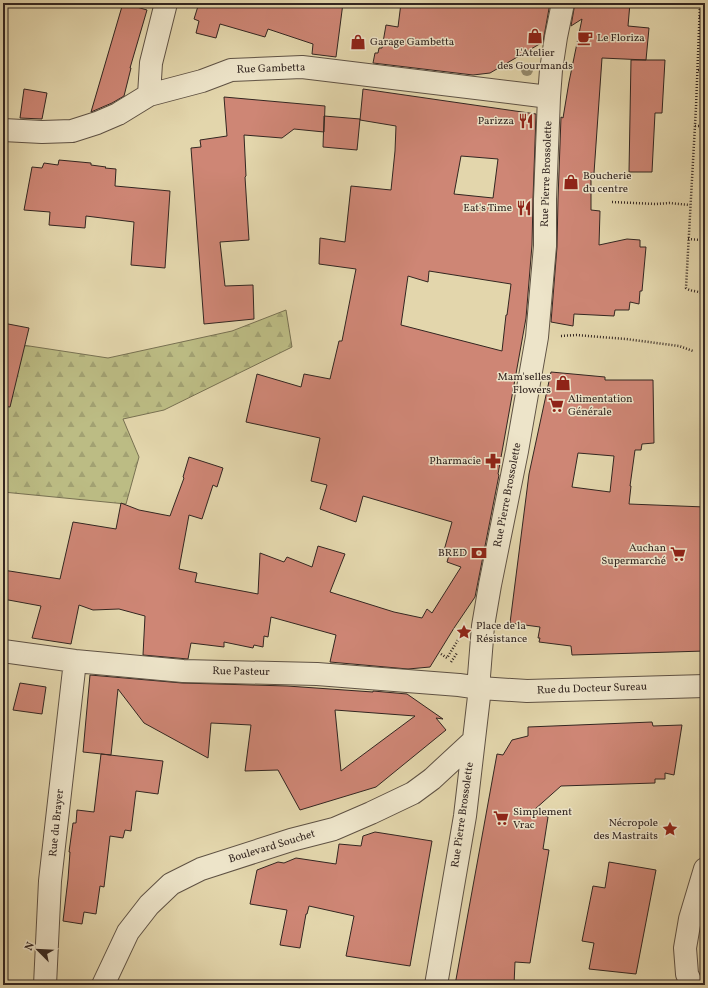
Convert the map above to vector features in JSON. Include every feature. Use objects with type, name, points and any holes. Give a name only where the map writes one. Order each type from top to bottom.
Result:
[{"type":"street","points":[[149,95],[151,63],[166,3]]},
{"type":"street","name":"Rue Pierre Brossolette","points":[[436,985],[465,816],[480,688],[483,626],[517,451],[537,337],[545,246],[545,199],[551,70],[563,3]]},
{"type":"street","name":"Rue Gambetta","points":[[3,130],[42,132],[72,131],[118,114],[149,95],[202,81],[231,70],[302,67],[549,97]]},
{"type":"street","name":"Rue Pasteur","points":[[3,651],[75,661],[183,671],[317,674],[480,688]]},
{"type":"street","name":"Rue du Brayer","points":[[45,985],[50,881],[75,661]]},
{"type":"street","name":"Rue du Docteur Sureau","points":[[480,688],[527,691],[705,686]]},
{"type":"street","name":"Boulevard Souchet","points":[[103,985],[128,932],[149,905],[171,884],[201,869],[292,840],[334,829],[371,814],[413,793],[432,779],[473,741]]},
{"type":"street","points":[[692,985],[687,974],[685,948],[690,919],[705,869]]},
{"type":"path","points":[[700,3],[698,70],[686,288],[688,290],[702,293],[705,298],[702,334],[705,335]]},
{"type":"path","points":[[699,17],[705,18]]},
{"type":"path","points":[[698,70],[705,70]]},
{"type":"path","points":[[695,126],[705,126]]},
{"type":"path","points":[[612,202],[690,205]]},
{"type":"path","points":[[688,239],[702,240]]},
{"type":"path","points":[[537,337],[576,335],[626,339],[679,346],[693,351]]},
{"type":"path","points":[[441,654],[447,658],[459,639],[463,642]]},
{"type":"path","points":[[450,664],[460,648]]},
{"type":"green space","points":[[286,310],[292,347],[164,410],[123,419],[139,457],[126,504],[3,492],[3,342],[108,358],[232,331]]},
{"type":"building","points":[[123,3],[147,10],[130,68],[124,96],[91,112]]},
{"type":"building","points":[[199,3],[343,3],[336,57],[312,54],[313,44],[268,29],[265,37],[220,24],[216,38],[196,33],[199,21],[194,19]]},
{"type":"building","points":[[401,3],[550,3],[543,42],[490,73],[473,75],[373,63],[375,53],[378,53],[379,48],[382,48],[386,25],[398,27]]},
{"type":"building","points":[[575,3],[630,3],[628,26],[649,28],[646,60],[602,58],[594,173],[591,173],[591,210],[600,211],[599,245],[627,239],[640,240],[640,247],[646,247],[642,291],[640,291],[639,304],[630,302],[629,310],[615,310],[614,316],[574,314],[573,326],[551,322],[557,247],[561,117],[563,118],[582,19],[571,26]]},
{"type":"building","points":[[631,60],[665,60],[662,113],[655,113],[652,172],[629,172]]},
{"type":"building","points":[[24,89],[47,93],[42,119],[20,118]]},
{"type":"building","points":[[363,89],[536,114],[532,245],[526,318],[499,475],[475,597],[430,667],[408,669],[330,662],[336,635],[271,617],[268,637],[264,636],[263,647],[254,645],[253,648],[224,642],[224,647],[191,643],[188,659],[143,655],[145,616],[119,609],[93,610],[79,605],[71,644],[32,638],[41,606],[3,599],[3,570],[60,579],[73,522],[116,529],[121,503],[139,510],[170,516],[184,478],[183,477],[189,457],[223,468],[217,487],[213,485],[202,519],[189,515],[179,569],[197,573],[195,582],[258,594],[260,553],[284,562],[287,557],[312,567],[318,546],[345,554],[330,592],[394,612],[422,618],[427,609],[432,613],[461,567],[447,562],[449,555],[443,554],[452,522],[363,496],[356,522],[320,509],[327,485],[311,481],[320,438],[246,422],[257,374],[301,387],[304,374],[330,379],[339,341],[342,341],[356,269],[319,264],[320,238],[345,242],[351,186],[391,190],[396,126],[360,120]],"holes":[[[461,156],[498,159],[493,198],[454,194]],[[429,271],[511,284],[502,351],[401,325],[408,276],[428,282]]]},
{"type":"building","points":[[224,97],[325,106],[324,132],[294,129],[282,138],[244,135],[249,240],[220,242],[225,286],[253,285],[254,319],[204,324],[191,148],[201,147],[200,140],[227,136]]},
{"type":"building","points":[[324,116],[360,119],[357,150],[323,147]]},
{"type":"building","points":[[59,160],[91,163],[91,165],[116,169],[115,186],[170,191],[165,268],[131,265],[134,222],[86,216],[85,228],[49,225],[50,212],[24,210],[32,167],[42,168],[44,163],[58,165]]},
{"type":"building","points":[[3,323],[29,328],[10,407],[3,406]]},
{"type":"building","points":[[551,372],[605,377],[605,380],[653,380],[654,443],[642,444],[641,450],[635,450],[629,504],[705,507],[705,651],[572,655],[571,646],[539,642],[540,638],[538,638],[540,627],[510,623],[529,474]],"holes":[[[578,453],[614,456],[610,492],[572,487]]]},
{"type":"building","points":[[90,675],[182,683],[287,686],[407,694],[443,719],[436,718],[446,730],[376,787],[300,810],[278,770],[245,771],[251,725],[211,723],[208,758],[144,723],[118,689],[111,755],[83,752]],"holes":[[[335,710],[415,716],[341,771]]]},
{"type":"building","points":[[20,683],[46,687],[42,714],[13,710]]},
{"type":"building","points":[[652,722],[653,726],[682,725],[674,775],[665,773],[665,779],[655,779],[655,783],[561,786],[534,810],[548,817],[543,849],[549,850],[530,963],[515,962],[514,985],[455,985],[497,754],[503,755],[512,740],[528,736],[528,727]]},
{"type":"building","points":[[101,754],[163,761],[158,794],[136,791],[131,831],[125,830],[123,838],[110,836],[104,887],[100,886],[96,914],[84,912],[82,924],[63,921],[73,823],[76,823],[77,810],[94,812]]},
{"type":"building","points":[[375,832],[432,841],[410,966],[346,956],[354,916],[309,906],[306,914],[300,948],[280,945],[287,910],[250,904],[257,870],[278,862],[284,863],[296,858],[336,864],[339,844],[361,846],[363,836]]},
{"type":"building","points":[[609,862],[656,870],[636,974],[589,969],[594,943],[582,941],[593,886],[605,888]]},
{"type":"place","name":"L'Atelier des Gourmands","points":[[535,36]]},
{"type":"place","name":"Le Floriza","points":[[585,38]]},
{"type":"place","name":"Garage Gambetta","points":[[358,42]]},
{"type":"place","name":"Parizza","points":[[526,121]]},
{"type":"place","name":"Boucherie du centre","points":[[571,182]]},
{"type":"place","name":"Eat's Time","points":[[524,208]]},
{"type":"place","name":"Mam'selles Flowers","points":[[563,383]]},
{"type":"place","name":"Alimentation Générale","points":[[556,405]]},
{"type":"place","name":"Pharmacie","points":[[493,461]]},
{"type":"place","name":"BRED","points":[[479,553]]},
{"type":"place","name":"Auchan Supermarché","points":[[678,554]]},
{"type":"place","name":"Place de la Résistance","points":[[464,632]]},
{"type":"place","name":"Simplement Vrac","points":[[501,818]]},
{"type":"place","name":"Nécropole des Mastraits","points":[[670,829]]}]
